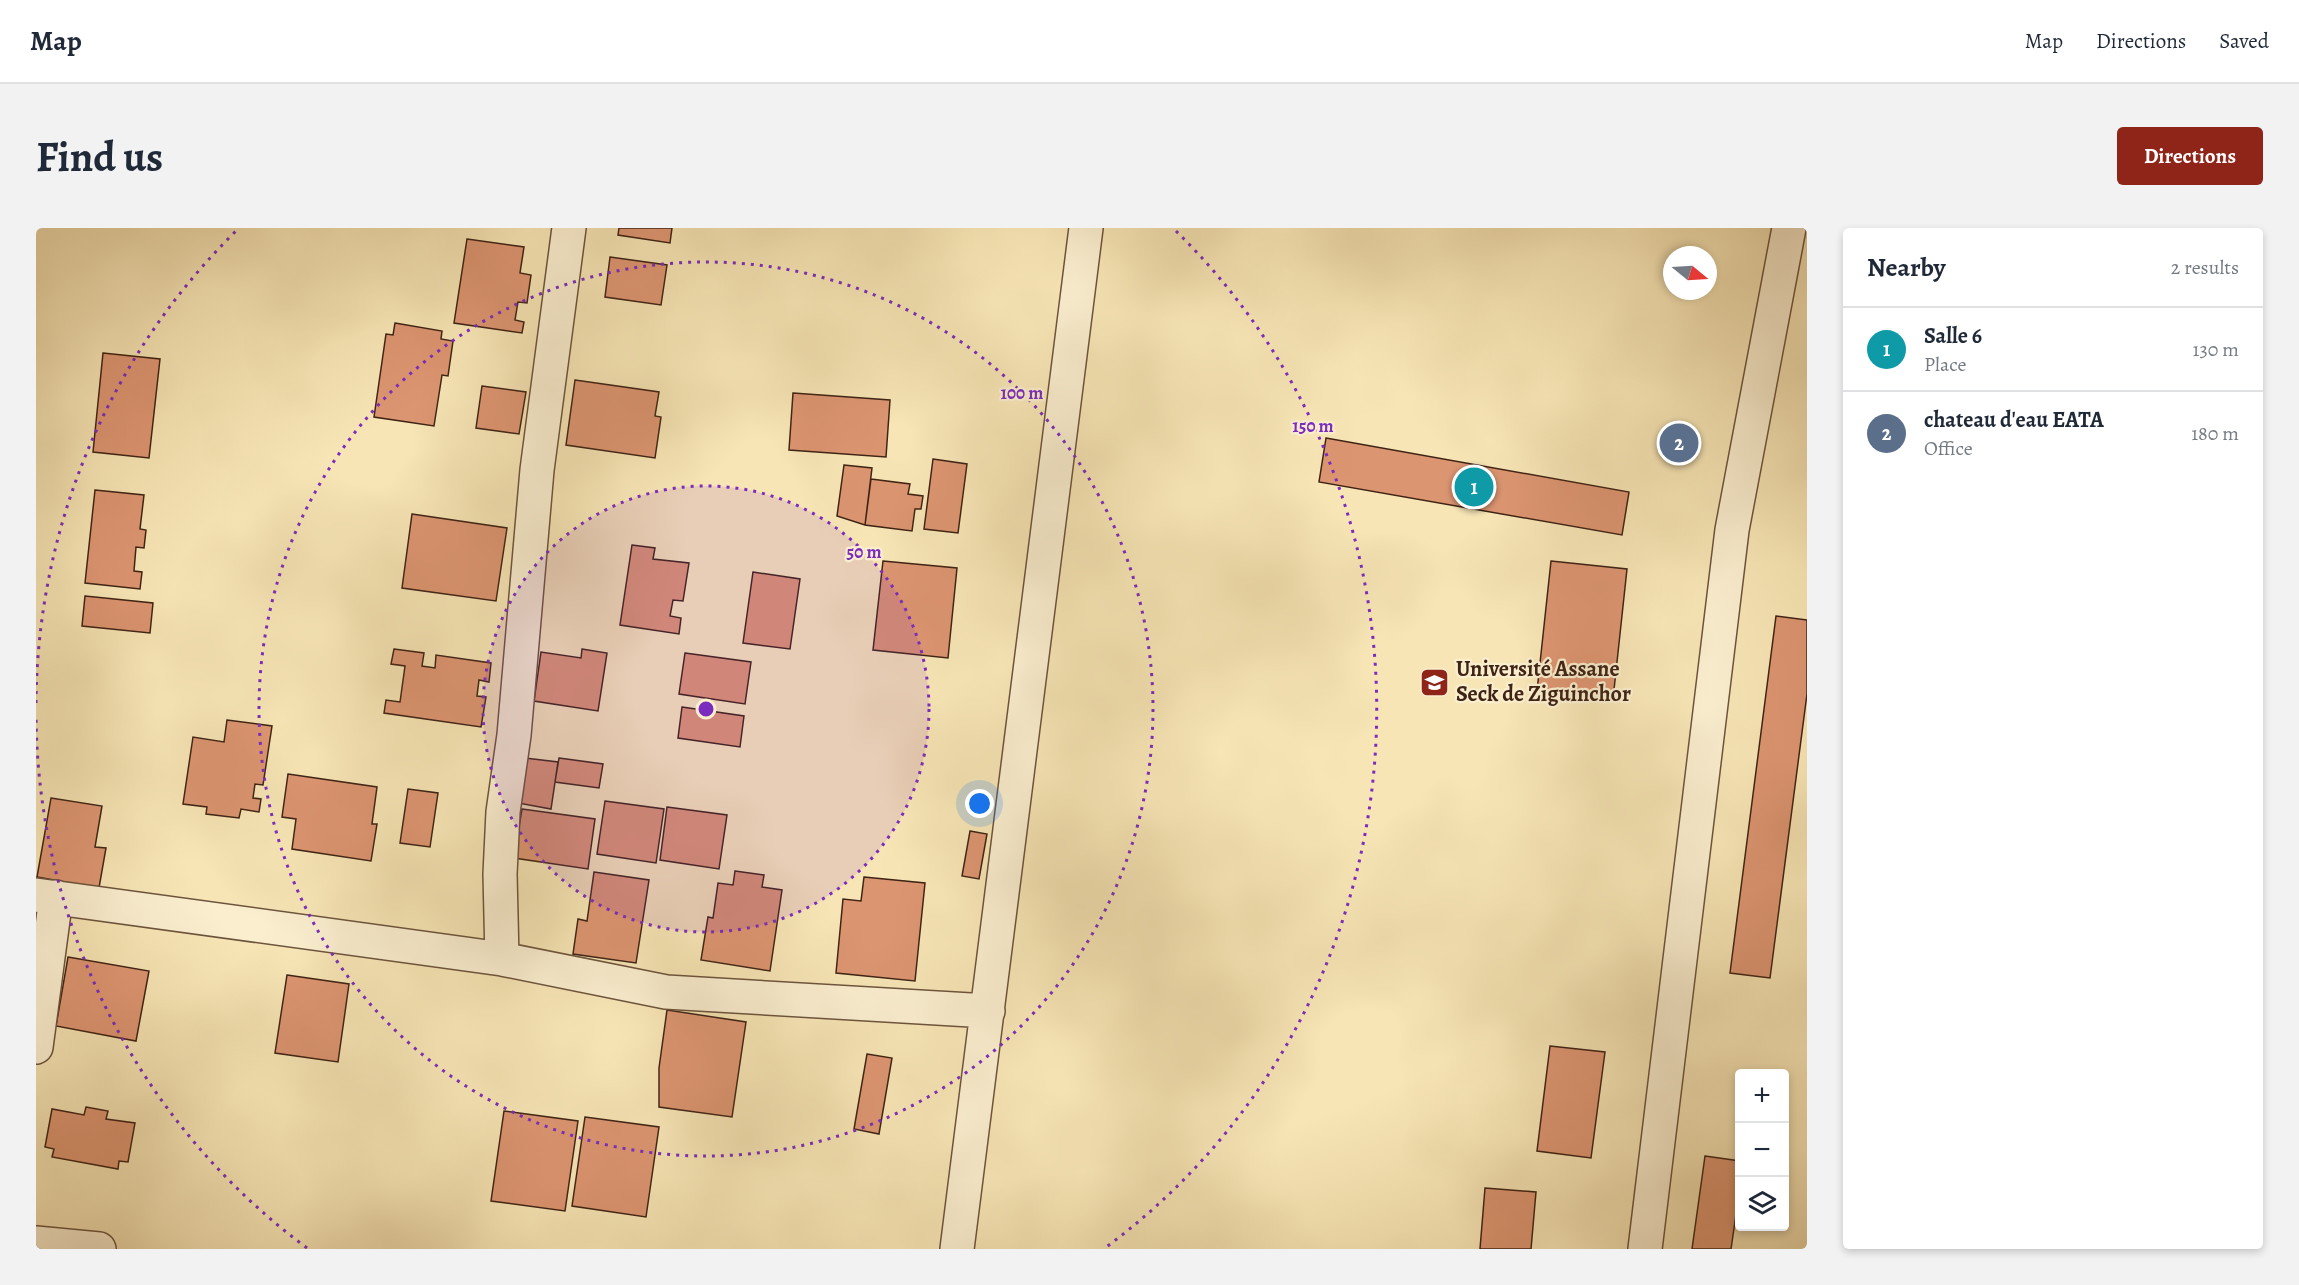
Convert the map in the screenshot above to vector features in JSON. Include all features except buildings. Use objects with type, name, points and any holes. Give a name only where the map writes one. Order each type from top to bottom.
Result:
[{"type":"street","points":[[502,959],[500,874],[503,812],[514,735],[537,470],[569,228]]},
{"type":"street","points":[[957,1249],[1086,228]]},
{"type":"street","points":[[1645,1249],[1732,530],[1790,228]]},
{"type":"street","points":[[36,1047],[46,896],[502,959],[666,992],[988,1011]]},
{"type":"street","points":[[36,1243],[99,1249]]},
{"type":"place","name":"chateau d'eau EATA","points":[[1679,443]]},
{"type":"place","name":"Salle 6","points":[[1474,487]]},
{"type":"place","name":"Université Assane Seck de Ziguinchor","points":[[1435,682]]}]
